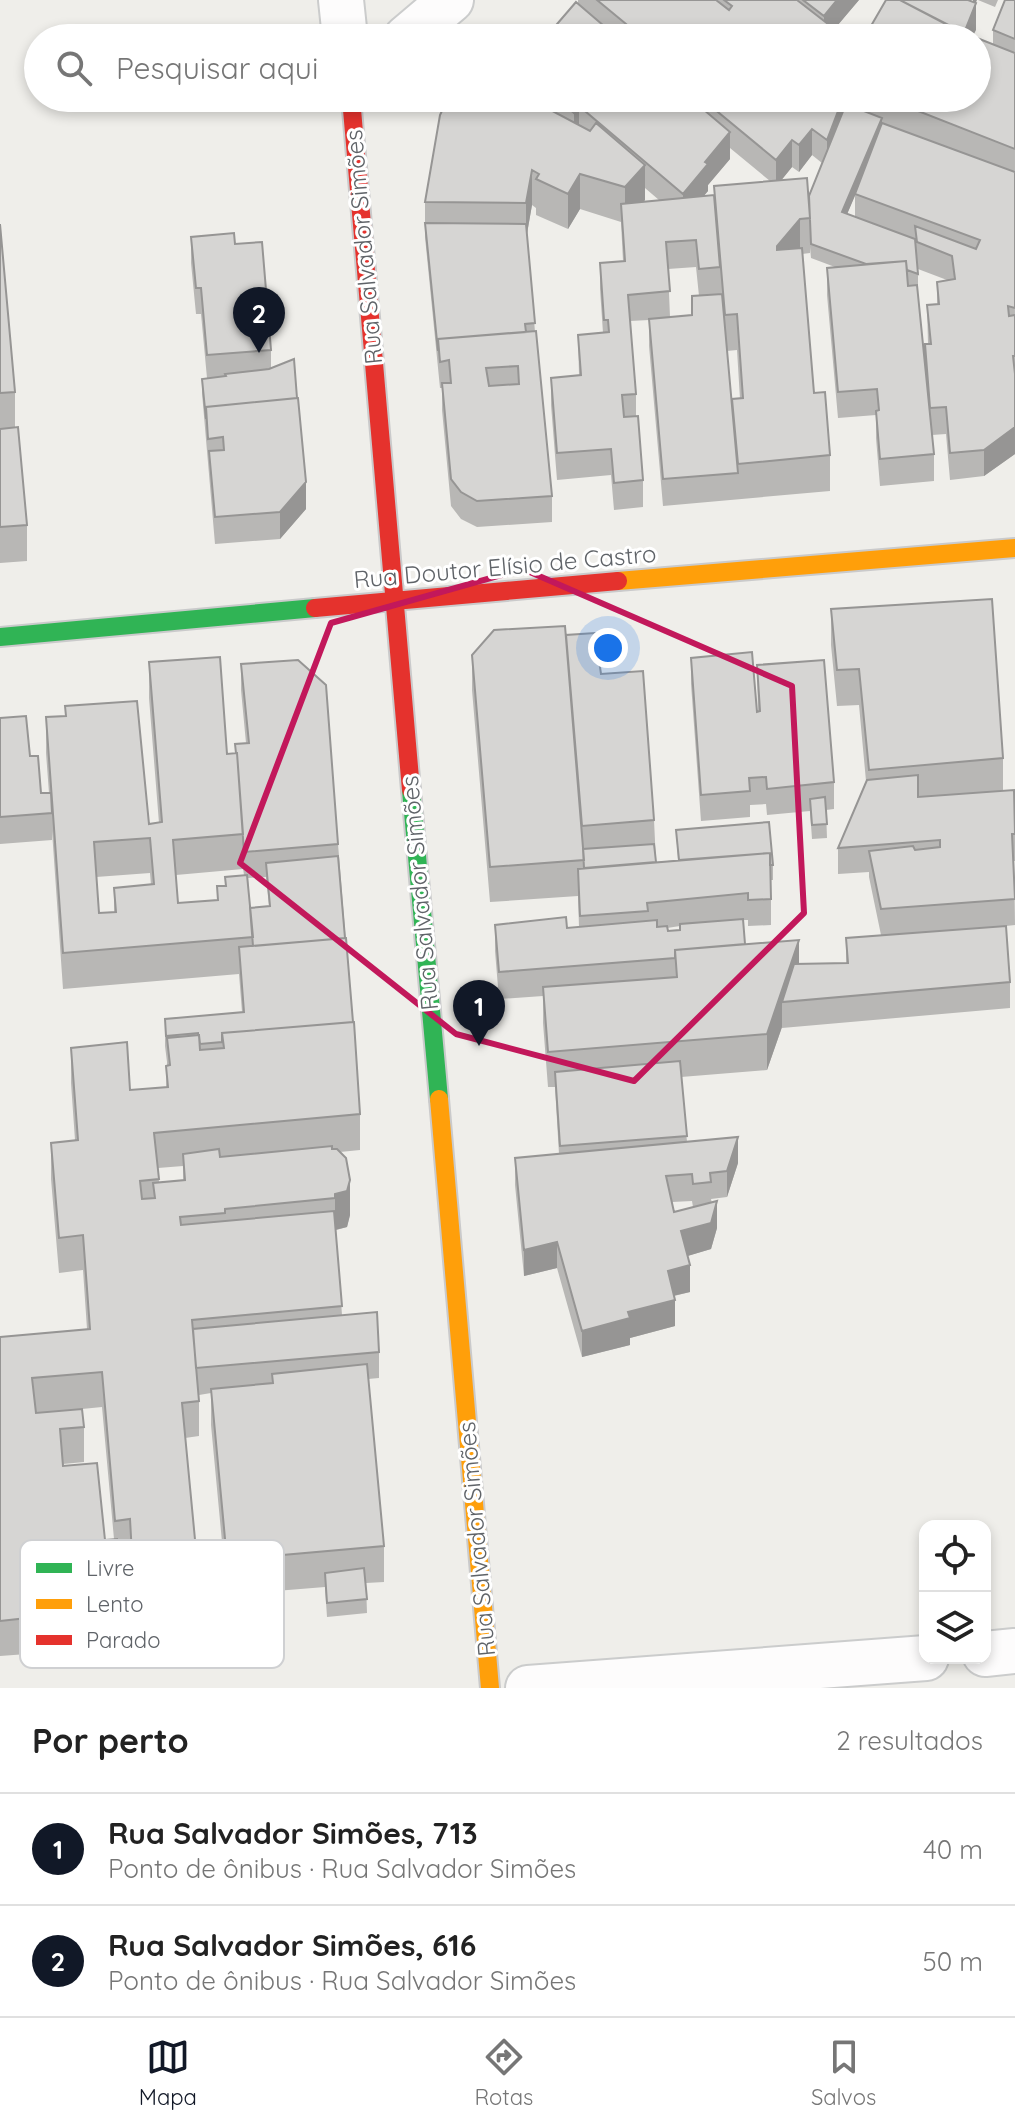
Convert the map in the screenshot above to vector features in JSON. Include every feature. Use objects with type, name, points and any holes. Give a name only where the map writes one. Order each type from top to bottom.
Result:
[{"type":"street","points":[[341,0],[344,24]]},
{"type":"street","points":[[423,24],[451,0]]},
{"type":"street","name":"Rua Salvador Simões","points":[[352,112],[490,1688]]},
{"type":"street","name":"Rua Doutor Elísio de Castro","points":[[0,637],[1015,548]]},
{"type":"street","points":[[991,1653],[1015,1651]]},
{"type":"street","points":[[528,1688],[621,1684],[919,1659]]},
{"type":"highlighted area","points":[[523,569],[792,686],[804,913],[634,1081],[456,1034],[240,863],[331,623]]},
{"type":"building","points":[[597,0],[716,0],[729,10],[732,6],[724,0],[797,0],[828,24],[626,24]]},
{"type":"building","points":[[803,0],[837,0],[824,16]]},
{"type":"building","points":[[886,0],[900,0],[946,24],[872,24]]},
{"type":"building","points":[[900,0],[968,0],[976,3],[968,24],[947,24]]},
{"type":"building","points":[[1005,0],[1015,0],[1015,39],[993,30]]},
{"type":"building","points":[[576,2],[602,24],[557,24]]},
{"type":"building","points":[[991,44],[1015,53],[1015,149],[921,112],[991,112]]},
{"type":"building","points":[[441,112],[554,112],[590,131],[596,123],[645,165],[625,187],[580,174],[568,194],[536,179],[539,174],[532,170],[526,203],[425,202]]},
{"type":"building","points":[[586,112],[706,112],[730,132],[683,194]]},
{"type":"building","points":[[718,112],[838,112],[827,140],[812,129],[799,145],[792,140],[776,160]]},
{"type":"building","points":[[843,112],[867,112],[882,118],[842,212],[915,239],[918,274],[907,270],[906,261],[866,264],[811,244],[809,196]]},
{"type":"building","points":[[882,123],[1015,172],[1015,308],[1008,306],[1009,316],[1015,315],[1015,427],[984,450],[950,453],[946,407],[930,408],[925,344],[931,344],[927,305],[939,304],[937,282],[955,279],[952,256],[917,242],[915,226],[976,249],[980,240],[855,194]]},
{"type":"building","points":[[807,178],[810,218],[800,219],[777,250],[802,248],[814,393],[825,392],[830,455],[738,464],[732,399],[743,398],[737,314],[725,315],[714,186]]},
{"type":"building","points":[[714,195],[720,267],[699,269],[696,240],[666,242],[670,291],[628,295],[636,394],[622,395],[624,417],[638,416],[643,480],[614,483],[611,449],[557,453],[551,378],[581,375],[578,335],[609,332],[608,320],[604,320],[600,263],[625,261],[621,204]]},
{"type":"building","points":[[425,223],[526,224],[535,323],[525,324],[526,332],[438,339],[438,351]]},
{"type":"building","points":[[0,224],[15,392],[0,393]]},
{"type":"building","points":[[234,233],[235,244],[262,242],[271,350],[207,355],[201,288],[196,288],[191,237]]},
{"type":"building","points":[[906,261],[908,286],[917,285],[934,454],[880,459],[877,389],[838,392],[827,268]]},
{"type":"building","points":[[722,294],[738,473],[663,479],[649,319],[692,315],[692,296]]},
{"type":"building","points":[[536,331],[552,496],[477,501],[461,492],[451,479],[442,383],[451,383],[449,360],[440,362],[438,339]],"holes":[[[518,366],[519,384],[489,386],[486,368]]]},
{"type":"building","points":[[294,359],[297,398],[206,407],[206,419],[202,379],[269,369]]},
{"type":"building","points":[[298,398],[306,482],[280,512],[215,517],[209,451],[224,450],[223,437],[208,439],[206,407]]},
{"type":"building","points":[[18,427],[27,525],[0,527],[0,429]]},
{"type":"building","points":[[992,599],[1003,758],[869,770],[859,669],[837,670],[831,609]]},
{"type":"building","points":[[565,626],[584,860],[490,867],[472,655],[494,630]]},
{"type":"building","points":[[595,633],[601,674],[643,671],[654,820],[582,826],[566,635]]},
{"type":"building","points":[[752,652],[757,712],[760,711],[757,665],[824,660],[834,782],[767,789],[766,777],[749,778],[750,791],[701,795],[691,658]]},
{"type":"building","points":[[220,657],[227,754],[237,753],[243,834],[173,840],[178,903],[218,900],[217,886],[226,886],[225,877],[247,875],[253,937],[63,953],[46,717],[66,716],[65,706],[137,701],[149,824],[162,822],[149,662]],"holes":[[[150,838],[154,884],[114,888],[116,912],[99,913],[94,842]]]},
{"type":"building","points":[[298,660],[326,685],[338,844],[244,852],[235,744],[249,743],[241,664]]},
{"type":"building","points":[[26,716],[30,756],[38,756],[41,793],[51,793],[52,813],[0,817],[0,718]]},
{"type":"building","points":[[918,775],[918,797],[1014,790],[1015,834],[1012,834],[1015,899],[881,909],[869,851],[913,846],[915,850],[940,847],[940,840],[838,848],[867,780]]},
{"type":"building","points":[[825,797],[827,824],[812,825],[810,799]]},
{"type":"building","points":[[769,822],[773,865],[770,865],[770,853],[679,860],[676,830]]},
{"type":"building","points":[[654,844],[656,862],[584,868],[583,849]]},
{"type":"building","points":[[770,853],[771,899],[748,900],[748,893],[647,903],[648,911],[580,916],[578,869]]},
{"type":"building","points":[[338,856],[345,938],[253,946],[250,908],[270,906],[266,863]]},
{"type":"building","points":[[566,917],[567,928],[657,920],[657,927],[667,926],[668,931],[680,930],[680,924],[743,919],[745,944],[675,950],[675,958],[499,972],[495,925]]},
{"type":"building","points":[[1006,926],[1010,982],[782,1002],[794,964],[848,963],[846,938]]},
{"type":"building","points":[[346,938],[353,1022],[222,1033],[222,1042],[200,1044],[198,1033],[166,1036],[165,1019],[244,1012],[239,947]]},
{"type":"building","points":[[799,940],[767,1034],[548,1052],[543,987],[677,977],[675,950]]},
{"type":"building","points":[[354,1022],[360,1114],[154,1133],[159,1179],[140,1181],[142,1199],[155,1198],[153,1183],[185,1180],[183,1154],[219,1149],[220,1157],[332,1146],[346,1158],[350,1180],[347,1191],[335,1194],[335,1198],[225,1209],[225,1213],[180,1217],[181,1225],[334,1211],[342,1306],[192,1320],[199,1401],[182,1403],[195,1540],[131,1540],[130,1519],[115,1521],[102,1372],[32,1378],[36,1413],[82,1409],[84,1427],[60,1429],[63,1466],[97,1463],[105,1540],[20,1540],[20,1619],[0,1621],[0,1337],[90,1329],[83,1235],[59,1238],[51,1143],[78,1140],[71,1048],[127,1042],[130,1090],[168,1087],[166,1066],[170,1065],[167,1038],[199,1035],[200,1050],[224,1048],[222,1033]]},
{"type":"building","points":[[680,1061],[687,1136],[560,1146],[555,1072]]},
{"type":"building","points":[[738,1137],[727,1171],[710,1173],[711,1182],[693,1184],[692,1174],[666,1176],[674,1212],[717,1201],[711,1223],[681,1231],[690,1265],[668,1271],[675,1300],[628,1312],[630,1318],[582,1331],[557,1242],[524,1250],[515,1158]]},
{"type":"building","points":[[377,1312],[379,1352],[196,1368],[193,1329]]},
{"type":"building","points":[[367,1364],[384,1546],[284,1555],[284,1540],[225,1540],[211,1389],[273,1383],[272,1374]]},
{"type":"building","points":[[364,1568],[367,1599],[327,1603],[325,1573]]},
{"type":"traffic: fast","points":[[0,637],[315,608]]},
{"type":"traffic: fast","points":[[411,790],[439,1099]]},
{"type":"traffic: slow","points":[[618,581],[1015,548]]},
{"type":"traffic: slow","points":[[439,1099],[490,1688]]},
{"type":"traffic: jam","points":[[352,112],[411,790]]},
{"type":"traffic: jam","points":[[315,608],[618,581]]},
{"type":"place","name":"Rua Salvador Simões, 616","points":[[259,353]]},
{"type":"place","name":"Rua Salvador Simões, 713","points":[[479,1046]]}]
